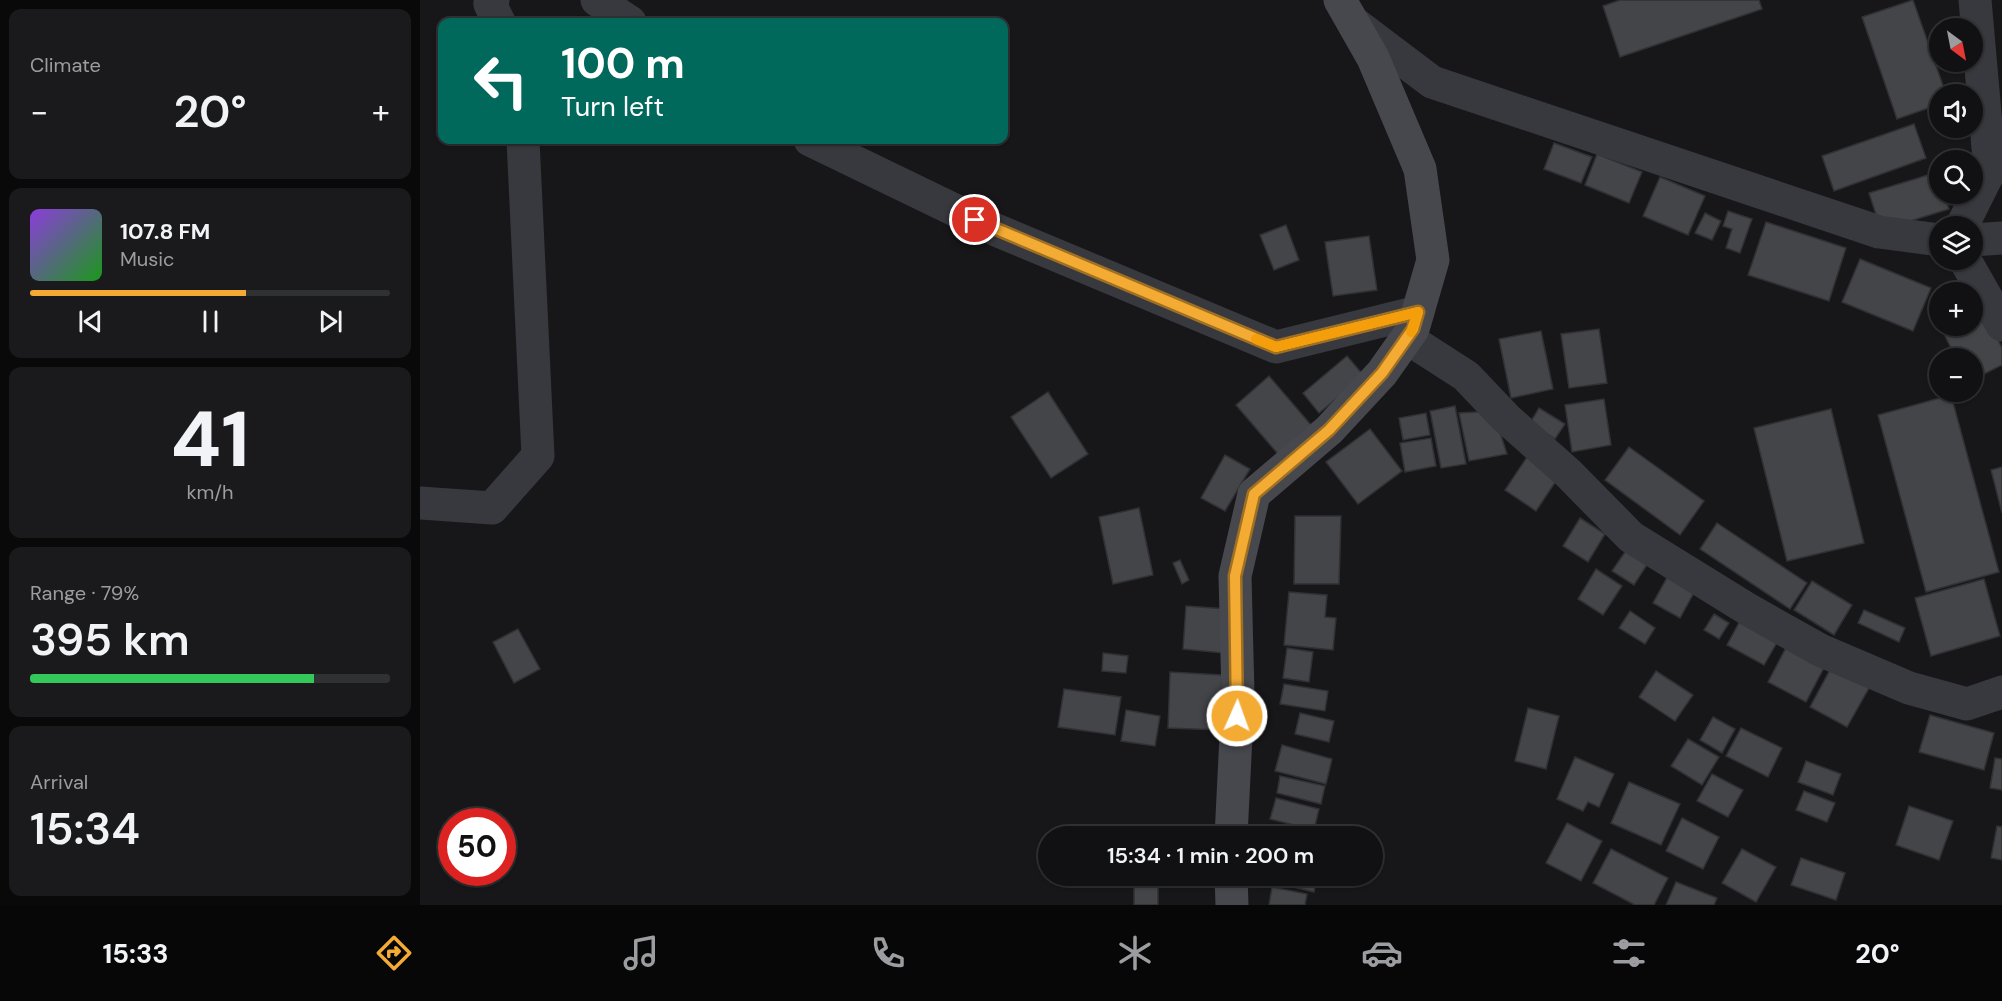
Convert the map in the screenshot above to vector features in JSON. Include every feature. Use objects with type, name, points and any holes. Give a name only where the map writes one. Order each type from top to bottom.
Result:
[{"type":"main road","points":[[1232,826],[1238,695],[1235,576],[1254,494],[1329,430],[1382,373],[1413,325],[1433,260],[1420,170],[1373,58],[1347,11]]},
{"type":"main road","points":[[1231,886],[1232,905]]},
{"type":"street","points":[[494,0],[490,4],[497,18]]},
{"type":"street","points":[[597,0],[624,18]]},
{"type":"street","points":[[1967,216],[1990,170],[1975,0]]},
{"type":"street","points":[[1347,11],[1432,82],[1879,232],[1929,239]]},
{"type":"street","points":[[420,503],[492,508],[538,456],[523,144]]},
{"type":"street","points":[[818,144],[996,230],[1276,347],[1413,325],[1506,418],[1568,473],[1631,537],[1749,610],[1820,650],[1909,688],[1967,704],[2002,692]]},
{"type":"street","points":[[1983,239],[2002,238]]},
{"type":"street","points":[[1971,270],[2002,325]]},
{"type":"building","points":[[1620,0],[1759,0],[1762,9],[1620,57],[1603,6]]},
{"type":"building","points":[[1913,0],[1929,46],[1929,72],[1938,72],[1942,84],[1929,84],[1929,108],[1897,119],[1862,17]]},
{"type":"building","points":[[1914,124],[1926,158],[1834,191],[1822,156]]},
{"type":"building","points":[[1554,143],[1592,157],[1581,183],[1544,169]]},
{"type":"building","points":[[1597,154],[1642,172],[1629,203],[1585,185]]},
{"type":"building","points":[[1929,175],[1929,204],[1947,204],[1949,209],[1881,230],[1869,193]]},
{"type":"building","points":[[1660,177],[1705,196],[1688,235],[1643,216]]},
{"type":"building","points":[[1728,211],[1752,219],[1740,253],[1726,248],[1732,229],[1723,226]]},
{"type":"building","points":[[1705,213],[1721,221],[1712,240],[1695,233]]},
{"type":"building","points":[[1766,222],[1846,248],[1829,301],[1748,275]]},
{"type":"building","points":[[1286,225],[1299,260],[1274,270],[1260,235]]},
{"type":"building","points":[[1369,236],[1377,290],[1333,296],[1325,242]]},
{"type":"building","points":[[1860,259],[1929,287],[1929,293],[1913,331],[1842,302]]},
{"type":"building","points":[[1983,312],[2002,348],[2002,365],[1983,374],[1983,348],[1951,348],[1945,336],[1983,336]]},
{"type":"building","points":[[1599,329],[1607,383],[1569,388],[1561,334]]},
{"type":"building","points":[[1541,331],[1553,389],[1511,398],[1499,339]]},
{"type":"building","points":[[1347,356],[1364,376],[1319,413],[1303,393]]},
{"type":"building","points":[[1269,376],[1311,425],[1278,454],[1236,405]]},
{"type":"building","points":[[1048,392],[1088,454],[1051,478],[1011,417]]},
{"type":"building","points":[[1604,399],[1611,445],[1572,452],[1565,405]]},
{"type":"building","points":[[1929,401],[1953,402],[1999,572],[1926,592],[1878,415]]},
{"type":"building","points":[[1455,406],[1466,464],[1441,468],[1430,411]]},
{"type":"building","points":[[1539,408],[1565,424],[1555,439],[1530,423]]},
{"type":"building","points":[[1831,409],[1864,543],[1787,561],[1754,428]]},
{"type":"building","points":[[1493,411],[1507,454],[1469,461],[1459,413]]},
{"type":"building","points":[[1426,413],[1430,435],[1403,440],[1399,418]]},
{"type":"building","points":[[1370,429],[1402,471],[1358,504],[1326,462]]},
{"type":"building","points":[[1431,438],[1436,466],[1405,472],[1400,443]]},
{"type":"building","points":[[1629,447],[1704,501],[1680,535],[1605,480]]},
{"type":"building","points":[[1529,454],[1560,475],[1536,511],[1505,490]]},
{"type":"building","points":[[1225,455],[1250,469],[1225,511],[1201,498]]},
{"type":"building","points":[[2002,467],[2002,513],[1991,470]]},
{"type":"building","points":[[1139,508],[1153,575],[1113,584],[1099,517]]},
{"type":"building","points":[[1295,516],[1341,516],[1339,584],[1294,584]]},
{"type":"building","points":[[1580,518],[1605,534],[1588,562],[1563,546]]},
{"type":"building","points":[[1717,523],[1807,583],[1790,609],[1700,549]]},
{"type":"building","points":[[1629,546],[1650,560],[1634,585],[1612,571]]},
{"type":"building","points":[[1180,560],[1189,580],[1182,584],[1173,563]]},
{"type":"building","points":[[1596,569],[1622,586],[1603,615],[1578,599]]},
{"type":"building","points":[[1669,574],[1696,589],[1680,618],[1653,603]]},
{"type":"building","points":[[1984,579],[2000,636],[1931,656],[1915,598]]},
{"type":"building","points":[[1812,581],[1852,605],[1834,635],[1794,610]]},
{"type":"building","points":[[1289,592],[1327,595],[1325,617],[1336,618],[1333,650],[1284,645]]},
{"type":"building","points":[[1186,606],[1227,609],[1223,653],[1183,649]]},
{"type":"building","points":[[1864,610],[1905,628],[1899,642],[1858,623]]},
{"type":"building","points":[[1630,611],[1655,628],[1645,644],[1619,628]]},
{"type":"building","points":[[1714,614],[1729,623],[1719,639],[1704,630]]},
{"type":"building","points":[[1742,617],[1779,639],[1764,665],[1727,645]]},
{"type":"building","points":[[518,629],[540,669],[514,683],[493,642]]},
{"type":"building","points":[[1789,642],[1827,662],[1806,702],[1768,682]]},
{"type":"building","points":[[1287,648],[1313,652],[1309,682],[1283,678]]},
{"type":"building","points":[[1103,653],[1128,656],[1126,673],[1102,671]]},
{"type":"building","points":[[1831,668],[1869,688],[1847,727],[1810,707]]},
{"type":"building","points":[[1656,671],[1693,695],[1675,721],[1639,697]]},
{"type":"building","points":[[1170,672],[1222,675],[1220,730],[1168,728]]},
{"type":"building","points":[[1284,684],[1328,691],[1325,711],[1280,704]]},
{"type":"building","points":[[1064,689],[1121,697],[1115,735],[1058,727]]},
{"type":"building","points":[[1528,708],[1559,716],[1546,769],[1515,761]]},
{"type":"building","points":[[1126,710],[1160,716],[1155,746],[1121,741]]},
{"type":"building","points":[[1300,713],[1334,721],[1329,742],[1295,734]]},
{"type":"building","points":[[1930,715],[1994,733],[1984,770],[1919,752]]},
{"type":"building","points":[[1713,717],[1735,729],[1722,753],[1700,740]]},
{"type":"building","points":[[1741,728],[1782,748],[1768,777],[1726,756]]},
{"type":"building","points":[[1688,739],[1719,757],[1702,785],[1671,766]]},
{"type":"building","points":[[1282,745],[1332,759],[1326,784],[1275,771]]},
{"type":"building","points":[[1575,757],[1614,774],[1599,807],[1588,802],[1583,811],[1557,799]]},
{"type":"building","points":[[1995,758],[2002,759],[2002,790],[1990,788]]},
{"type":"building","points":[[1806,761],[1841,774],[1833,795],[1798,782]]},
{"type":"building","points":[[1712,774],[1743,790],[1728,817],[1697,801]]},
{"type":"building","points":[[1280,776],[1325,786],[1321,804],[1277,793]]},
{"type":"building","points":[[1629,782],[1680,804],[1661,845],[1611,823]]},
{"type":"building","points":[[1804,791],[1835,803],[1827,822],[1796,810]]},
{"type":"building","points":[[1276,798],[1319,809],[1315,826],[1298,826],[1270,819]]},
{"type":"building","points":[[1909,806],[1953,821],[1939,860],[1896,845]]},
{"type":"building","points":[[1682,818],[1719,837],[1703,869],[1666,851]]},
{"type":"building","points":[[1567,823],[1602,841],[1581,881],[1546,863]]},
{"type":"building","points":[[1997,826],[2002,827],[2002,860],[1991,858]]},
{"type":"building","points":[[1611,849],[1668,878],[1654,905],[1635,905],[1593,883]]},
{"type":"building","points":[[1742,849],[1776,867],[1756,902],[1722,883]]},
{"type":"building","points":[[1801,858],[1845,873],[1836,900],[1791,885]]},
{"type":"building","points":[[1676,882],[1717,898],[1714,905],[1666,905]]},
{"type":"building","points":[[1134,886],[1158,886],[1158,905],[1134,905]]},
{"type":"building","points":[[1289,886],[1315,886],[1314,892]]},
{"type":"building","points":[[1272,887],[1307,894],[1305,905],[1269,905]]},
{"type":"slow traffic","points":[[1256,339],[1276,347],[1418,312],[1411,332]]},
{"type":"route","points":[[975,220],[1276,347],[1418,312],[1413,329],[1382,373],[1329,430],[1254,494],[1235,576],[1237,716]]}]
